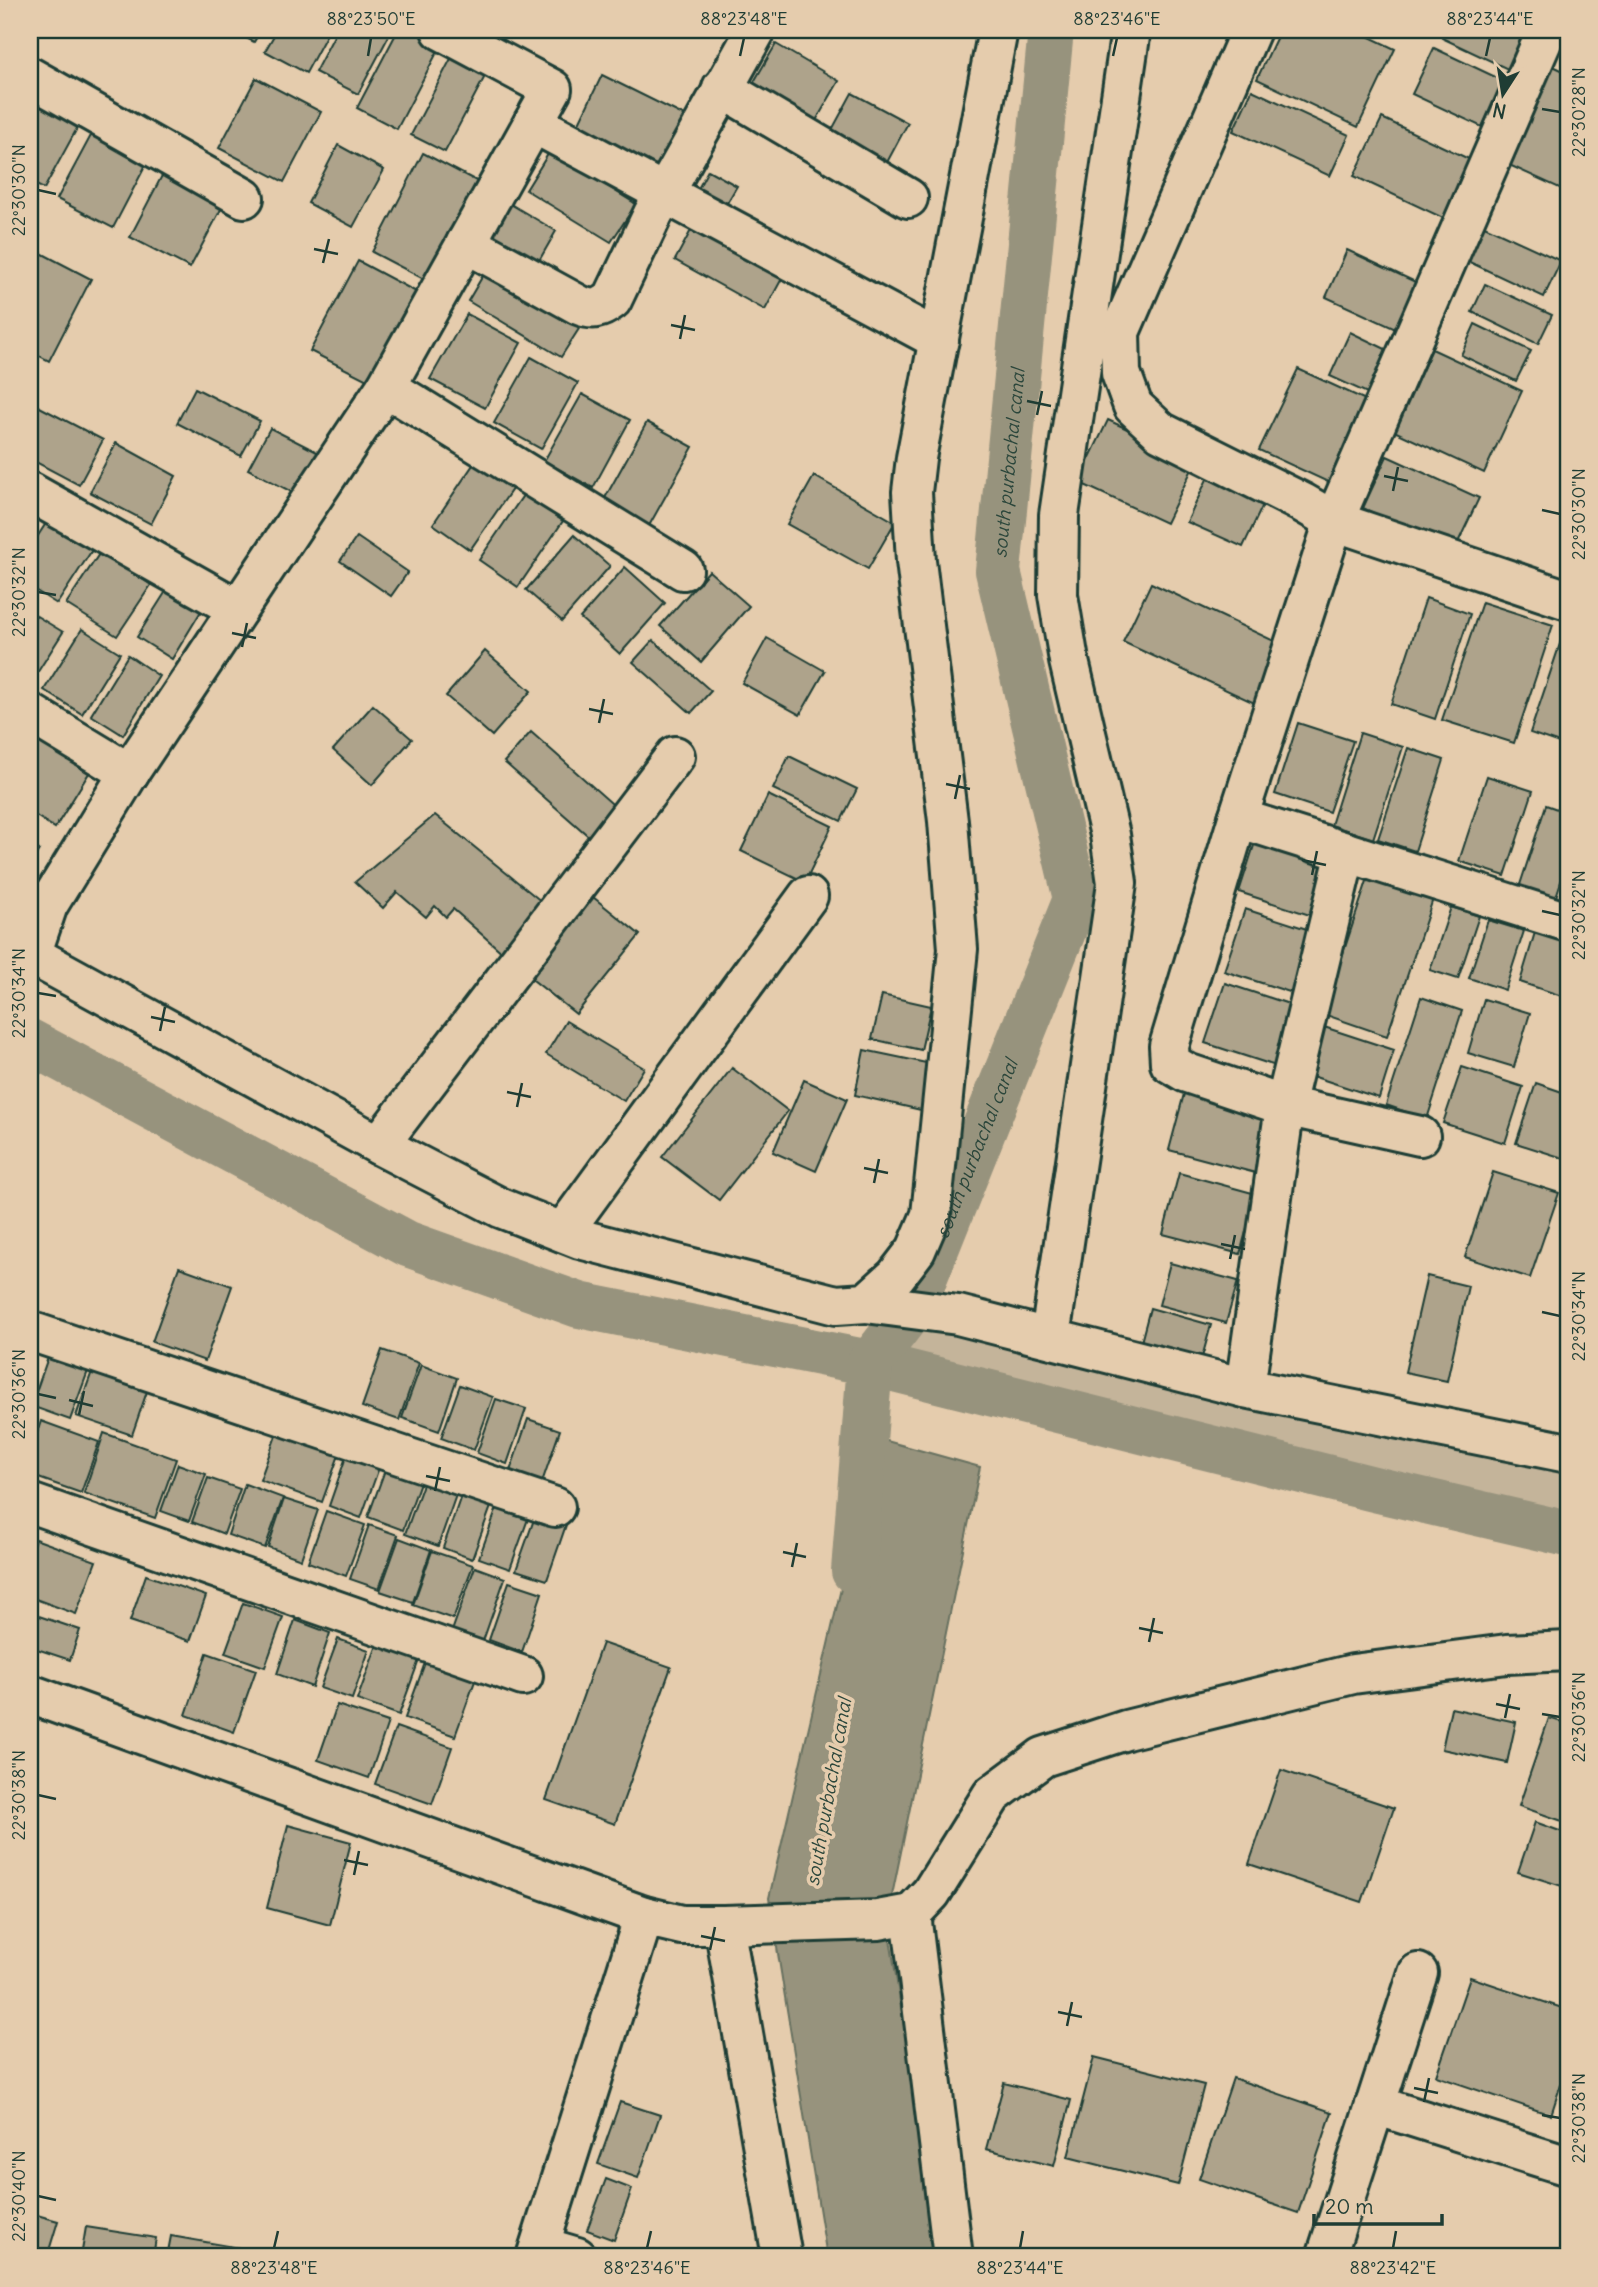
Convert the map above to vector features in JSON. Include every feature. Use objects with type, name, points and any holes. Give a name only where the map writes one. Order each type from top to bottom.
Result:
[{"type":"street","points":[[441,30],[552,89],[386,387],[129,773],[48,905],[30,956],[501,1208],[580,1239],[836,1305],[881,1305],[958,1315],[1245,1388],[1568,1453]]},
{"type":"street","points":[[466,243],[579,305],[588,309],[600,309],[612,300],[664,194],[756,30]]},
{"type":"street","points":[[881,1305],[896,1276],[916,1250],[931,1215],[958,949],[948,821],[916,561],[912,492],[916,458],[998,30]]},
{"type":"street","points":[[1050,1337],[1116,883],[1110,835],[1069,661],[1058,595],[1059,515],[1131,30]]},
{"type":"street","points":[[1251,30],[1120,332],[1121,373],[1133,406],[1161,432],[1334,521],[1568,600]]},
{"type":"street","points":[[1420,1136],[1284,1106],[1187,1073],[1170,1063],[1168,1046],[1334,521],[1393,381],[1551,48]]},
{"type":"street","points":[[30,77],[244,198]]},
{"type":"street","points":[[722,88],[908,198]]},
{"type":"street","points":[[533,123],[939,340]]},
{"type":"street","points":[[386,387],[682,570]]},
{"type":"street","points":[[30,492],[238,610]]},
{"type":"street","points":[[30,713],[129,773]]},
{"type":"street","points":[[379,1145],[675,756]]},
{"type":"street","points":[[1238,818],[1568,922]]},
{"type":"street","points":[[1245,1388],[1284,1106],[1346,852]]},
{"type":"street","points":[[562,1232],[808,896]]},
{"type":"street","points":[[30,1331],[555,1507]]},
{"type":"street","points":[[30,1503],[523,1676]]},
{"type":"street","points":[[30,1694],[644,1916],[682,1925],[724,1925],[894,1917],[931,1894],[992,1795],[1043,1757],[1126,1730],[1353,1674],[1507,1654],[1568,1651]]},
{"type":"street","points":[[577,2257],[538,2252],[644,1916]]},
{"type":"street","points":[[894,1917],[953,2257]]},
{"type":"street","points":[[724,1925],[782,2257]]},
{"type":"street","points":[[1326,2257],[1418,1973]]},
{"type":"street","points":[[1375,2105],[1568,2166]]},
{"type":"shaded area","points":[[925,1322],[1568,1464],[1568,1534],[1374,1489],[870,1363]]},
{"type":"water","points":[[876,1438],[980,1467],[887,1920],[941,2257],[827,2257],[769,1898]]},
{"type":"building","points":[[230,30],[261,30],[254,42]]},
{"type":"building","points":[[277,30],[329,30],[306,73],[265,51]]},
{"type":"building","points":[[337,30],[392,30],[358,94],[315,72]]},
{"type":"building","points":[[398,30],[422,30],[443,41],[397,129],[357,108]]},
{"type":"building","points":[[1280,30],[1355,30],[1395,49],[1358,127],[1257,79]]},
{"type":"building","points":[[1446,30],[1506,30],[1527,40],[1512,71],[1442,38]]},
{"type":"building","points":[[776,44],[839,81],[814,124],[751,87]]},
{"type":"building","points":[[458,45],[492,63],[445,152],[411,135]]},
{"type":"building","points":[[1434,48],[1504,81],[1482,127],[1412,94]]},
{"type":"building","points":[[1553,66],[1568,73],[1566,191],[1507,164]]},
{"type":"building","points":[[602,75],[689,118],[664,169],[577,127]]},
{"type":"building","points":[[256,78],[321,112],[284,182],[219,148]]},
{"type":"building","points":[[1252,90],[1349,135],[1330,176],[1233,131]]},
{"type":"building","points":[[852,93],[908,123],[884,168],[827,139]]},
{"type":"building","points":[[41,103],[80,123],[44,189],[30,182],[30,124]]},
{"type":"building","points":[[1382,118],[1471,160],[1443,218],[1354,176]]},
{"type":"building","points":[[95,128],[150,157],[113,228],[57,199]]},
{"type":"building","points":[[338,145],[384,170],[353,227],[308,203]]},
{"type":"building","points":[[550,151],[636,204],[611,242],[526,190]]},
{"type":"building","points":[[423,153],[486,186],[435,285],[372,252]]},
{"type":"building","points":[[168,164],[228,196],[190,268],[130,237]]},
{"type":"building","points":[[708,170],[737,186],[720,215],[692,200]]},
{"type":"building","points":[[507,202],[556,231],[532,273],[483,244]]},
{"type":"building","points":[[696,221],[786,271],[765,310],[675,260]]},
{"type":"building","points":[[1480,224],[1561,261],[1544,297],[1463,259]]},
{"type":"building","points":[[1347,250],[1424,286],[1402,332],[1326,297]]},
{"type":"building","points":[[41,253],[91,279],[49,361],[30,351],[30,273]]},
{"type":"building","points":[[358,261],[424,296],[377,385],[310,351]]},
{"type":"building","points":[[488,267],[582,324],[561,357],[468,301]]},
{"type":"building","points":[[1485,284],[1552,315],[1538,344],[1472,312]]},
{"type":"building","points":[[467,314],[521,343],[485,408],[430,379]]},
{"type":"building","points":[[1475,324],[1531,351],[1516,381],[1461,355]]},
{"type":"building","points":[[1350,332],[1398,355],[1378,398],[1330,376]]},
{"type":"building","points":[[1432,349],[1522,391],[1484,473],[1394,431]]},
{"type":"building","points":[[531,357],[578,383],[541,449],[494,423]]},
{"type":"building","points":[[1298,369],[1368,401],[1330,483],[1259,450]]},
{"type":"building","points":[[195,388],[260,421],[241,456],[177,423]]},
{"type":"building","points":[[582,394],[630,420],[593,488],[544,461]]},
{"type":"building","points":[[32,403],[103,440],[79,485],[30,459]]},
{"type":"building","points":[[1108,420],[1196,461],[1166,523],[1078,482]]},
{"type":"building","points":[[647,422],[693,447],[645,533],[600,507]]},
{"type":"building","points":[[270,428],[325,456],[303,498],[248,469]]},
{"type":"building","points":[[116,443],[176,476],[151,524],[90,492]]},
{"type":"building","points":[[479,456],[517,482],[470,550],[433,524]]},
{"type":"building","points":[[1387,456],[1479,498],[1454,551],[1363,508]]},
{"type":"building","points":[[1214,464],[1270,490],[1243,547],[1187,522]]},
{"type":"building","points":[[814,476],[895,522],[868,569],[787,524]]},
{"type":"building","points":[[524,494],[563,521],[518,587],[479,560]]},
{"type":"building","points":[[52,514],[96,544],[57,604],[30,587],[30,548]]},
{"type":"building","points":[[574,535],[610,566],[562,621],[526,590]]},
{"type":"building","points":[[357,537],[408,572],[391,596],[340,561]]},
{"type":"building","points":[[101,551],[151,585],[117,636],[66,604]]},
{"type":"building","points":[[625,567],[665,603],[620,654],[580,618]]},
{"type":"building","points":[[709,571],[749,606],[701,662],[660,626]]},
{"type":"building","points":[[175,577],[209,598],[172,659],[137,637]]},
{"type":"building","points":[[1151,583],[1291,649],[1263,707],[1123,642]]},
{"type":"building","points":[[1426,598],[1470,614],[1435,719],[1391,704]]},
{"type":"building","points":[[1482,602],[1553,625],[1514,743],[1442,720]]},
{"type":"building","points":[[30,612],[63,632],[32,681],[30,680]]},
{"type":"building","points":[[1566,626],[1568,627],[1568,746],[1530,733]]},
{"type":"building","points":[[82,629],[120,653],[82,714],[44,690]]},
{"type":"building","points":[[767,638],[825,671],[800,715],[742,683]]},
{"type":"building","points":[[653,640],[711,691],[691,713],[633,662]]},
{"type":"building","points":[[485,651],[531,691],[492,736],[446,696]]},
{"type":"building","points":[[128,655],[159,676],[123,735],[91,715]]},
{"type":"building","points":[[373,705],[412,739],[372,785],[333,750]]},
{"type":"building","points":[[1298,723],[1353,741],[1329,812],[1275,794]]},
{"type":"building","points":[[531,732],[619,810],[593,840],[504,762]]},
{"type":"building","points":[[1360,733],[1403,747],[1373,839],[1331,825]]},
{"type":"building","points":[[33,738],[89,773],[55,828],[30,812],[30,743]]},
{"type":"building","points":[[1408,748],[1444,760],[1415,851],[1378,839]]},
{"type":"building","points":[[789,756],[857,789],[841,821],[773,789]]},
{"type":"building","points":[[1487,776],[1533,791],[1505,876],[1459,861]]},
{"type":"building","points":[[768,795],[832,826],[805,882],[741,851]]},
{"type":"building","points":[[1546,805],[1568,813],[1568,860],[1553,906],[1517,894]]},
{"type":"building","points":[[435,815],[547,906],[504,954],[453,909],[446,917],[435,906],[426,917],[397,892],[383,908],[355,882]]},
{"type":"building","points":[[1258,833],[1341,861],[1322,919],[1239,892]]},
{"type":"building","points":[[30,843],[39,850],[30,864]]},
{"type":"building","points":[[1368,878],[1433,899],[1387,1036],[1323,1014]]},
{"type":"building","points":[[593,897],[640,935],[576,1014],[528,976]]},
{"type":"building","points":[[1451,907],[1479,916],[1458,979],[1430,970]]},
{"type":"building","points":[[1245,909],[1319,933],[1299,995],[1224,971]]},
{"type":"building","points":[[1488,920],[1524,931],[1505,990],[1469,978]]},
{"type":"building","points":[[1536,929],[1568,940],[1568,998],[1520,982]]},
{"type":"building","points":[[1225,983],[1304,1009],[1285,1069],[1205,1043]]},
{"type":"building","points":[[882,995],[931,1006],[921,1050],[872,1039]]},
{"type":"building","points":[[1421,997],[1462,1011],[1427,1119],[1386,1105]]},
{"type":"building","points":[[1484,999],[1530,1013],[1514,1067],[1468,1053]]},
{"type":"building","points":[[566,1021],[644,1068],[624,1101],[546,1054]]},
{"type":"building","points":[[1324,1027],[1394,1050],[1379,1098],[1309,1075]]},
{"type":"building","points":[[864,1050],[931,1064],[921,1110],[855,1095]]},
{"type":"building","points":[[1462,1067],[1523,1087],[1505,1143],[1443,1123]]},
{"type":"building","points":[[732,1068],[788,1111],[719,1200],[662,1157]]},
{"type":"building","points":[[804,1080],[847,1099],[816,1171],[773,1152]]},
{"type":"building","points":[[1536,1083],[1568,1094],[1568,1143],[1563,1158],[1516,1143]]},
{"type":"building","points":[[1185,1090],[1279,1115],[1263,1175],[1169,1150]]},
{"type":"building","points":[[1493,1172],[1559,1193],[1530,1278],[1465,1257]]},
{"type":"building","points":[[1179,1173],[1256,1194],[1240,1254],[1163,1234]]},
{"type":"building","points":[[1170,1263],[1238,1281],[1226,1323],[1159,1305]]},
{"type":"building","points":[[179,1267],[232,1286],[205,1361],[152,1342]]},
{"type":"building","points":[[1427,1276],[1468,1286],[1447,1381],[1405,1372]]},
{"type":"building","points":[[1150,1308],[1211,1325],[1201,1361],[1140,1346]]},
{"type":"building","points":[[52,1346],[92,1360],[70,1420],[31,1406]]},
{"type":"building","points":[[382,1350],[419,1363],[399,1420],[362,1407]]},
{"type":"building","points":[[98,1355],[153,1374],[132,1435],[76,1416]]},
{"type":"building","points":[[421,1365],[457,1378],[439,1431],[402,1418]]},
{"type":"building","points":[[460,1385],[493,1397],[474,1450],[441,1438]]},
{"type":"building","points":[[496,1399],[526,1409],[507,1464],[477,1453]]},
{"type":"building","points":[[528,1419],[560,1430],[540,1488],[508,1477]]},
{"type":"building","points":[[41,1421],[99,1442],[81,1493],[30,1475],[30,1454]]},
{"type":"building","points":[[278,1430],[340,1452],[322,1502],[260,1480]]},
{"type":"building","points":[[104,1433],[176,1459],[155,1518],[84,1493]]},
{"type":"building","points":[[347,1454],[380,1465],[361,1518],[329,1506]]},
{"type":"building","points":[[178,1464],[206,1474],[189,1521],[161,1511]]},
{"type":"building","points":[[385,1470],[420,1482],[403,1530],[368,1517]]},
{"type":"building","points":[[208,1478],[240,1489],[224,1534],[192,1522]]},
{"type":"building","points":[[245,1484],[283,1498],[265,1548],[228,1535]]},
{"type":"building","points":[[423,1484],[456,1495],[438,1546],[405,1534]]},
{"type":"building","points":[[463,1490],[493,1501],[472,1559],[443,1548]]},
{"type":"building","points":[[284,1499],[318,1510],[301,1559],[268,1547]]},
{"type":"building","points":[[498,1505],[529,1516],[510,1569],[479,1558]]},
{"type":"building","points":[[326,1511],[365,1525],[346,1576],[308,1562]]},
{"type":"building","points":[[537,1511],[567,1522],[547,1580],[516,1570]]},
{"type":"building","points":[[369,1525],[398,1535],[379,1589],[350,1579]]},
{"type":"building","points":[[399,1538],[431,1550],[413,1602],[380,1591]]},
{"type":"building","points":[[35,1539],[96,1561],[76,1614],[30,1597],[30,1553]]},
{"type":"building","points":[[432,1551],[473,1565],[453,1619],[413,1605]]},
{"type":"building","points":[[475,1567],[505,1578],[483,1641],[452,1631]]},
{"type":"building","points":[[146,1575],[206,1596],[190,1641],[130,1621]]},
{"type":"building","points":[[509,1582],[542,1593],[522,1652],[489,1640]]},
{"type":"building","points":[[243,1603],[283,1617],[265,1667],[225,1653]]},
{"type":"building","points":[[30,1613],[80,1630],[70,1660],[37,1649],[30,1663]]},
{"type":"building","points":[[295,1620],[330,1633],[312,1687],[277,1674]]},
{"type":"building","points":[[338,1639],[369,1650],[352,1699],[320,1688]]},
{"type":"building","points":[[602,1643],[671,1667],[615,1824],[546,1800]]},
{"type":"building","points":[[377,1645],[419,1660],[399,1715],[357,1700]]},
{"type":"building","points":[[207,1653],[256,1670],[234,1732],[186,1715]]},
{"type":"building","points":[[426,1660],[476,1678],[455,1736],[405,1718]]},
{"type":"building","points":[[337,1705],[388,1722],[369,1778],[318,1760]]},
{"type":"building","points":[[1451,1708],[1516,1722],[1507,1763],[1442,1749]]},
{"type":"building","points":[[1549,1718],[1568,1724],[1568,1823],[1519,1806]]},
{"type":"building","points":[[396,1727],[452,1747],[432,1804],[375,1784]]},
{"type":"building","points":[[1281,1770],[1394,1808],[1362,1902],[1249,1864]]},
{"type":"building","points":[[1535,1822],[1568,1834],[1568,1888],[1518,1872]]},
{"type":"building","points":[[288,1825],[351,1842],[330,1925],[267,1908]]},
{"type":"building","points":[[1470,1977],[1568,2010],[1568,2062],[1551,2115],[1436,2076]]},
{"type":"building","points":[[1094,2057],[1204,2085],[1178,2185],[1068,2157]]},
{"type":"building","points":[[1233,2078],[1332,2112],[1298,2213],[1199,2179]]},
{"type":"building","points":[[1004,2083],[1071,2100],[1054,2166],[986,2149]]},
{"type":"building","points":[[620,2102],[660,2115],[638,2178],[598,2164]]},
{"type":"building","points":[[606,2179],[632,2189],[614,2240],[587,2230]]},
{"type":"building","points":[[30,2213],[58,2221],[47,2257],[30,2257]]},
{"type":"building","points":[[86,2227],[156,2238],[153,2257],[81,2257]]},
{"type":"building","points":[[171,2236],[240,2248],[238,2257],[167,2257]]},
{"type":"waterway","name":"south purbachal canal","points":[[854,1571],[870,1363],[912,1309],[1076,899],[998,571],[1051,30]]},
{"type":"waterway","points":[[30,1042],[408,1244],[579,1305],[870,1363],[1374,1489],[1568,1534]]}]
